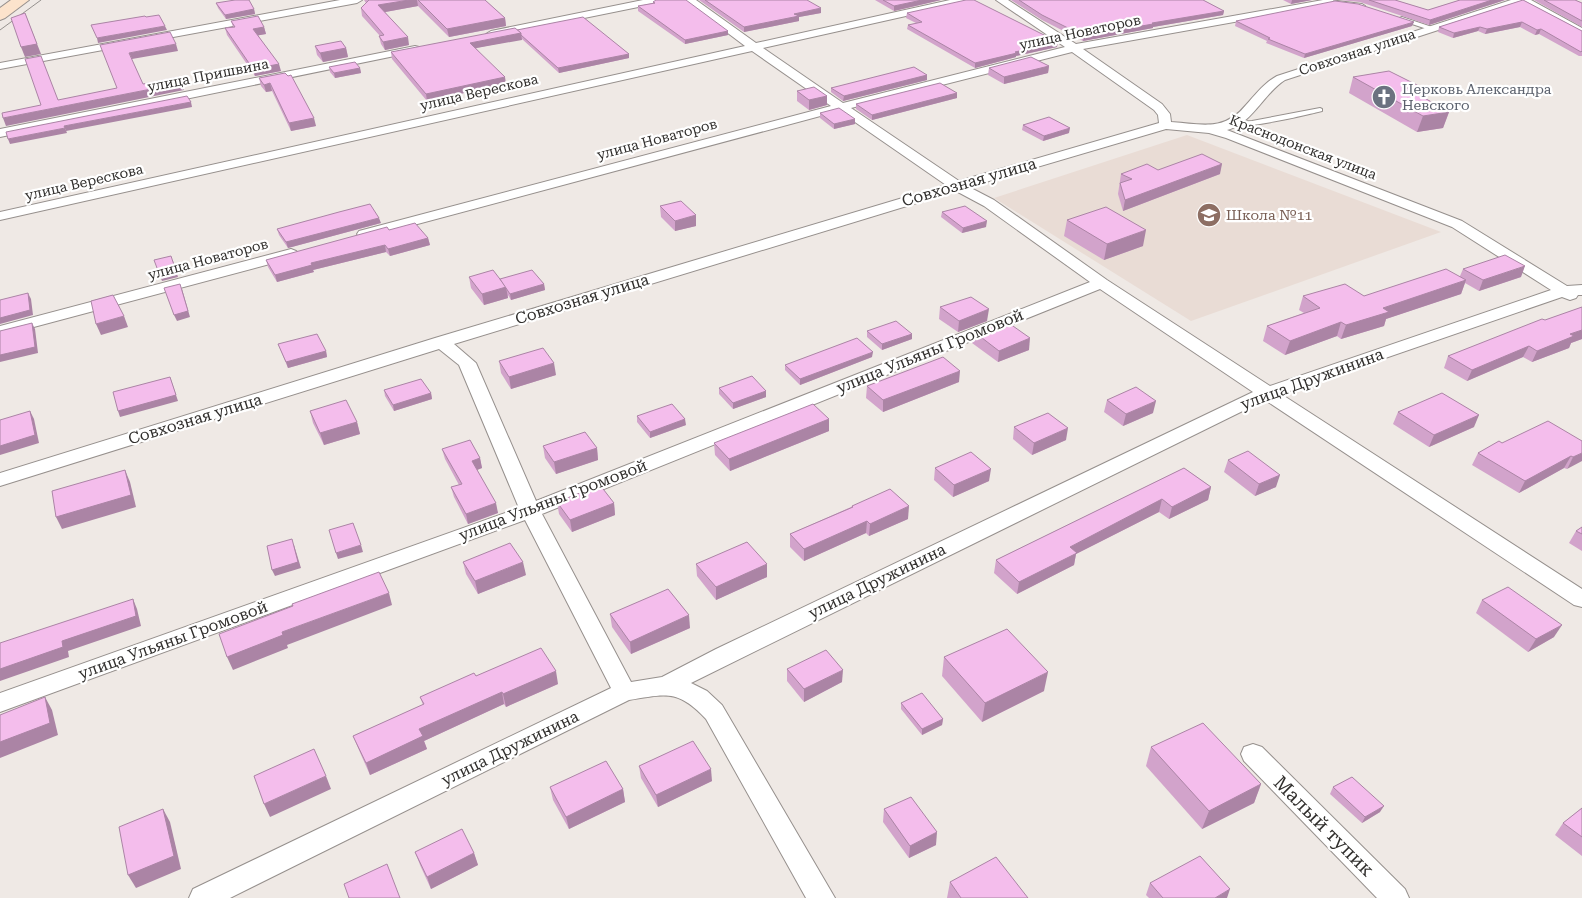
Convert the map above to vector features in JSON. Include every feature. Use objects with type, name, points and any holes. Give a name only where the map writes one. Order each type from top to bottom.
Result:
[{"type":"main road","points":[[0,15],[21,0]]},
{"type":"street","points":[[0,66],[357,0]]},
{"type":"street","points":[[484,35],[658,0]]},
{"type":"street","points":[[690,0],[840,107],[956,185],[988,202],[1101,283],[1582,599]]},
{"type":"street","name":"улица Верескова","points":[[0,216],[964,0]]},
{"type":"street","points":[[1001,0],[1037,22],[1160,109],[1164,114],[1165,125]]},
{"type":"street","points":[[1522,0],[1582,32]]},
{"type":"street","name":"Совхозная улица","points":[[1232,124],[1244,115],[1263,90],[1273,82],[1430,28],[1522,0]]},
{"type":"street","name":"улица Новаторов","points":[[348,238],[840,107],[1073,48],[1329,2]]},
{"type":"street","name":"улица Пришвина","points":[[0,132],[426,47]]},
{"type":"street","points":[[1210,129],[1232,124]]},
{"type":"street","name":"Совхозная улица","points":[[0,480],[441,342],[956,185],[1165,125]]},
{"type":"street","name":"Краснодонская улица","points":[[1165,125],[1210,129],[1231,135],[1457,224],[1573,290],[1582,303]]},
{"type":"street","name":"улица Новаторов","points":[[0,332],[300,252]]},
{"type":"street","name":"улица Ульяны Громовой","points":[[0,703],[530,511],[1101,283]]},
{"type":"street","name":"улица Дружинина","points":[[203,898],[625,692],[667,685],[724,654],[1266,393],[1573,290]]},
{"type":"street","points":[[441,342],[467,363],[530,511],[625,692]]},
{"type":"street","points":[[667,685],[686,690],[701,697],[714,712],[821,898]]},
{"type":"street","name":"Малый тупик","points":[[1252,754],[1395,898]]},
{"type":"lane","points":[[1329,2],[1343,2],[1367,8]]},
{"type":"lane","points":[[1394,16],[1430,28]]},
{"type":"lane","points":[[1232,124],[1252,123],[1320,110]]},
{"type":"shaded area","name":"Школа №11","points":[[1187,135],[1441,232],[1191,321],[994,198]]},
{"type":"building","points":[[249,0],[254,9],[225,15],[216,3]]},
{"type":"building","points":[[369,0],[409,0],[378,5],[408,37],[383,42],[379,36],[384,35],[361,8]]},
{"type":"building","points":[[418,0],[485,0],[505,18],[447,29]]},
{"type":"building","points":[[656,0],[686,0],[728,31],[685,40],[638,6],[655,3],[653,2]]},
{"type":"building","points":[[705,0],[807,0],[821,8],[794,14],[799,16],[744,27]]},
{"type":"building","points":[[883,0],[922,0],[894,6]]},
{"type":"building","points":[[966,0],[974,0],[1058,42],[975,63],[908,25],[922,22],[907,13]]},
{"type":"building","points":[[1019,0],[1203,0],[1224,11],[1084,36],[1042,15]]},
{"type":"building","points":[[1369,0],[1395,0],[1428,10],[1460,0],[1492,0],[1430,20]]},
{"type":"building","points":[[1523,0],[1582,31],[1582,51],[1541,29],[1537,30],[1522,22],[1487,29],[1480,27],[1454,33],[1439,27]]},
{"type":"building","points":[[1544,0],[1575,0],[1582,3],[1582,21]]},
{"type":"building","points":[[1335,1],[1358,4],[1414,22],[1305,54],[1268,39],[1270,38],[1236,21]]},
{"type":"building","points":[[25,13],[37,44],[21,47],[11,18]]},
{"type":"building","points":[[159,15],[165,26],[97,38],[91,25],[145,16]]},
{"type":"building","points":[[258,16],[264,27],[253,29],[279,64],[253,69],[225,28],[235,27],[231,21]]},
{"type":"building","points":[[583,17],[629,54],[558,68],[517,30]]},
{"type":"building","points":[[515,28],[521,33],[470,43],[505,77],[426,94],[391,52]]},
{"type":"building","points":[[170,32],[176,44],[129,53],[143,84],[179,77],[182,83],[3,118],[2,113],[41,105],[25,59],[41,56],[58,100],[117,88],[100,45]]},
{"type":"building","points":[[341,41],[346,48],[320,53],[315,46]]},
{"type":"building","points":[[1031,57],[1049,66],[1004,77],[989,68]]},
{"type":"building","points":[[355,62],[360,68],[334,73],[329,67]]},
{"type":"building","points":[[914,67],[927,75],[844,96],[831,88]]},
{"type":"building","points":[[1389,71],[1419,86],[1407,88],[1449,112],[1423,116],[1353,77]]},
{"type":"building","points":[[285,73],[288,76],[291,75],[314,118],[289,123],[270,83],[264,85],[259,78]]},
{"type":"building","points":[[940,83],[957,93],[872,115],[856,104]]},
{"type":"building","points":[[814,87],[827,96],[809,100],[797,91]]},
{"type":"building","points":[[187,96],[191,102],[64,126],[65,128],[8,139],[6,132]]},
{"type":"building","points":[[839,108],[855,119],[834,124],[820,113]]},
{"type":"building","points":[[1049,117],[1070,128],[1044,136],[1023,125]]},
{"type":"building","points":[[1202,154],[1222,164],[1125,200],[1120,183],[1132,179],[1121,174],[1147,164],[1158,170]]},
{"type":"building","points":[[681,201],[696,215],[675,221],[660,206]]},
{"type":"building","points":[[370,204],[379,218],[286,242],[277,229],[339,212]]},
{"type":"building","points":[[965,206],[987,221],[963,228],[942,212]]},
{"type":"building","points":[[1106,207],[1146,230],[1107,244],[1067,220]]},
{"type":"building","points":[[415,223],[428,238],[388,249],[385,245],[311,263],[312,265],[275,275],[266,260],[387,227],[389,230]]},
{"type":"building","points":[[1505,255],[1525,266],[1483,280],[1463,269]]},
{"type":"building","points":[[171,256],[176,271],[160,276],[154,260]]},
{"type":"building","points":[[1446,269],[1466,280],[1383,308],[1389,312],[1346,325],[1341,322],[1290,341],[1267,326],[1320,308],[1303,296],[1345,284],[1364,296]]},
{"type":"building","points":[[493,270],[506,287],[482,294],[469,277]]},
{"type":"building","points":[[532,270],[544,284],[510,294],[500,279]]},
{"type":"building","points":[[180,284],[188,311],[174,315],[164,288]]},
{"type":"building","points":[[28,293],[30,310],[0,318],[0,300]]},
{"type":"building","points":[[113,295],[124,316],[96,324],[91,301]]},
{"type":"building","points":[[971,297],[989,309],[959,321],[940,307]]},
{"type":"building","points":[[1582,307],[1582,330],[1570,334],[1574,336],[1537,351],[1529,346],[1472,370],[1448,356],[1542,319],[1545,320]]},
{"type":"building","points":[[1003,319],[1030,338],[999,351],[973,331]]},
{"type":"building","points":[[896,321],[912,334],[882,344],[867,331]]},
{"type":"building","points":[[32,323],[35,347],[0,355],[0,331]]},
{"type":"building","points":[[317,334],[326,351],[286,362],[278,344]]},
{"type":"building","points":[[857,338],[873,352],[800,379],[785,365]]},
{"type":"building","points":[[543,348],[554,363],[509,377],[499,361]]},
{"type":"building","points":[[943,357],[960,371],[883,400],[867,386]]},
{"type":"building","points":[[752,376],[766,391],[733,403],[719,388]]},
{"type":"building","points":[[170,377],[176,395],[118,411],[113,392]]},
{"type":"building","points":[[421,379],[431,393],[393,405],[384,390]]},
{"type":"building","points":[[1136,387],[1156,401],[1126,414],[1107,400]]},
{"type":"building","points":[[1442,393],[1479,415],[1434,435],[1398,412]]},
{"type":"building","points":[[346,400],[357,422],[320,433],[310,411]]},
{"type":"building","points":[[672,404],[685,419],[650,432],[637,416]]},
{"type":"building","points":[[813,404],[829,419],[729,459],[714,443]]},
{"type":"building","points":[[30,411],[35,435],[0,446],[0,420]]},
{"type":"building","points":[[1048,413],[1068,428],[1034,443],[1014,427]]},
{"type":"building","points":[[1548,421],[1582,441],[1582,453],[1571,456],[1525,481],[1478,453],[1499,441],[1502,443]]},
{"type":"building","points":[[585,432],[597,448],[554,462],[543,446]]},
{"type":"building","points":[[470,440],[480,458],[472,461],[496,503],[466,514],[451,487],[462,484],[442,449]]},
{"type":"building","points":[[1248,451],[1280,475],[1259,484],[1228,460]]},
{"type":"building","points":[[971,452],[991,469],[954,485],[935,468]]},
{"type":"building","points":[[1184,468],[1211,487],[1172,507],[1162,499],[1070,547],[1077,553],[1019,582],[996,560]]},
{"type":"building","points":[[125,470],[131,495],[56,517],[52,491]]},
{"type":"building","points":[[600,485],[614,503],[570,520],[557,502]]},
{"type":"building","points":[[890,489],[909,506],[870,524],[867,521],[804,549],[790,534],[853,507]]},
{"type":"building","points":[[353,523],[361,545],[336,553],[329,530]]},
{"type":"building","points":[[1582,527],[1582,534],[1576,531]]},
{"type":"building","points":[[292,539],[298,562],[272,570],[267,546]]},
{"type":"building","points":[[747,542],[767,564],[716,587],[696,564]]},
{"type":"building","points":[[510,543],[523,562],[475,581],[463,562]]},
{"type":"building","points":[[379,572],[389,593],[282,632],[283,635],[227,657],[219,634],[293,606],[292,604]]},
{"type":"building","points":[[1508,587],[1562,625],[1536,639],[1482,600]]},
{"type":"building","points":[[668,589],[689,615],[630,642],[610,614]]},
{"type":"building","points":[[133,599],[136,616],[62,641],[63,647],[0,669],[0,643]]},
{"type":"building","points":[[1007,629],[1048,672],[985,703],[944,657]]},
{"type":"building","points":[[541,648],[556,671],[503,694],[502,692],[419,729],[423,736],[366,763],[353,736],[424,704],[420,697],[474,673],[476,676]]},
{"type":"building","points":[[826,650],[843,670],[804,689],[787,669]]},
{"type":"building","points":[[922,693],[943,719],[922,729],[901,703]]},
{"type":"building","points":[[45,697],[50,723],[0,742],[0,715]]},
{"type":"building","points":[[1203,723],[1261,784],[1209,811],[1151,747]]},
{"type":"building","points":[[693,741],[711,769],[656,795],[639,766]]},
{"type":"building","points":[[314,749],[326,776],[264,804],[254,776]]},
{"type":"building","points":[[606,761],[623,789],[566,817],[550,787]]},
{"type":"building","points":[[1352,777],[1384,806],[1365,817],[1333,787]]},
{"type":"building","points":[[911,797],[937,832],[910,846],[884,809]]},
{"type":"building","points":[[1582,808],[1582,837],[1563,823]]},
{"type":"building","points":[[163,809],[174,856],[128,875],[119,827]]},
{"type":"building","points":[[462,829],[474,853],[427,877],[415,852]]},
{"type":"building","points":[[1200,856],[1230,889],[1215,898],[1163,898],[1150,883]]},
{"type":"building","points":[[996,857],[1028,898],[961,898],[950,882]]},
{"type":"building","points":[[387,864],[400,898],[349,898],[344,884]]},
{"type":"tram line","points":[[0,30],[41,0]]},
{"type":"place","name":"Церковь Александра Невского","points":[[1384,97]]},
{"type":"place","name":"Школа №11","points":[[1209,215]]}]
